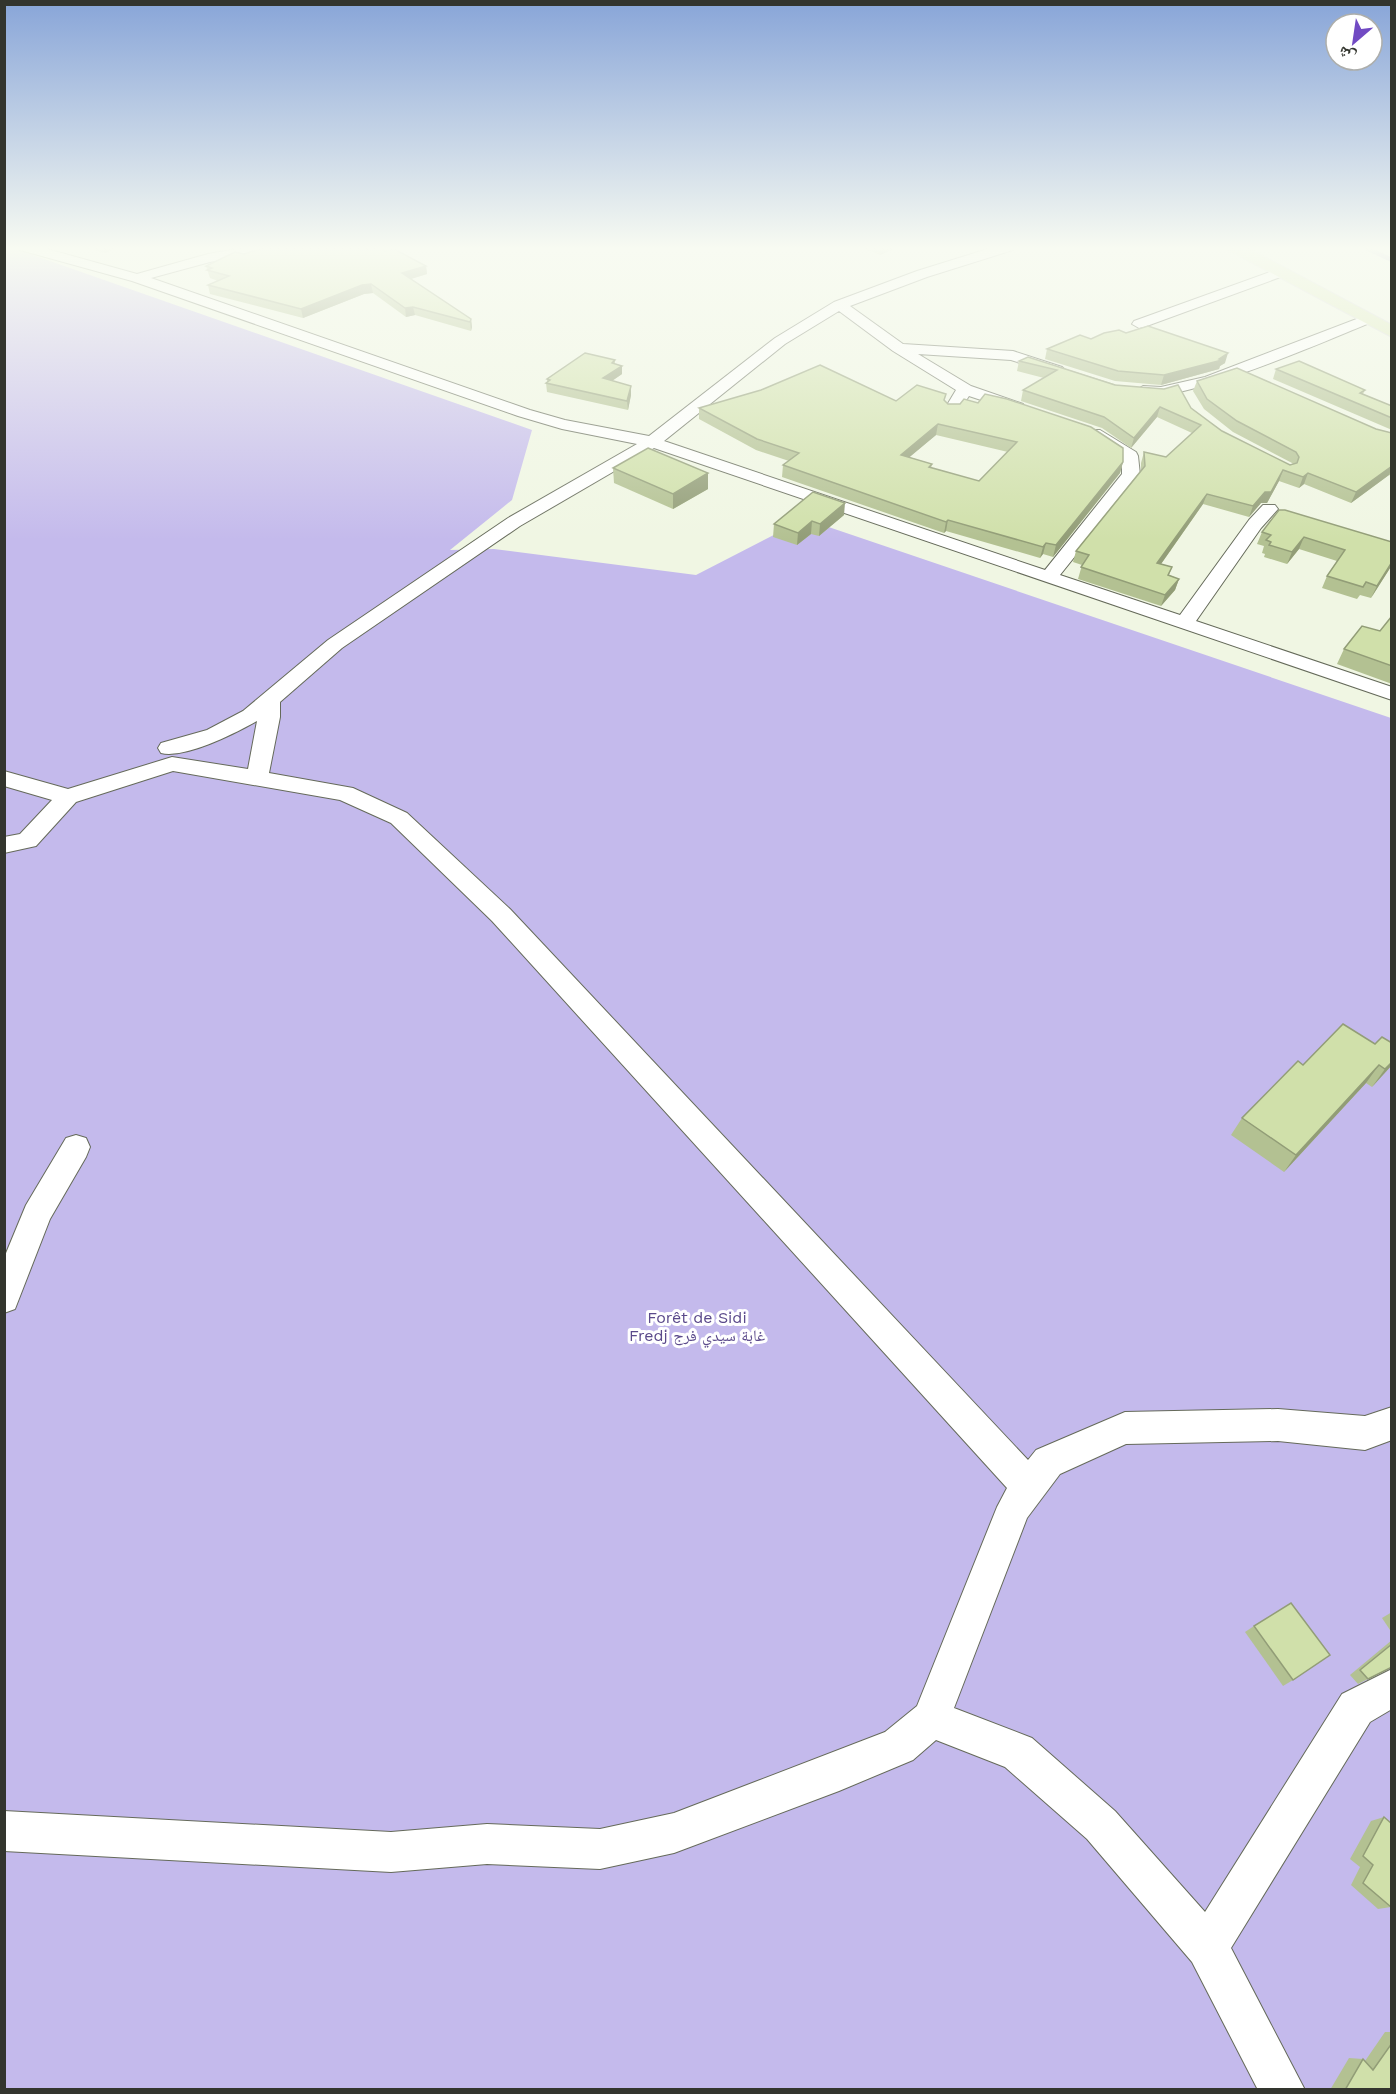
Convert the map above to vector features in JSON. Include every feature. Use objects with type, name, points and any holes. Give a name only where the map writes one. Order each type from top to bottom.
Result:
[{"type":"street","points":[[328,345],[524,413],[562,424],[652,442],[1392,693]]},
{"type":"street","points":[[169,748],[226,730],[251,716],[335,644],[514,522],[652,442],[775,345]]},
{"type":"street","points":[[893,345],[965,389],[1030,411]]},
{"type":"street","points":[[1125,389],[1161,392],[1181,387],[1300,345]]},
{"type":"street","points":[[898,348],[1013,357],[1069,374]]},
{"type":"street","points":[[1234,370],[1255,380]]},
{"type":"street","points":[[1181,387],[1190,405]]},
{"type":"street","points":[[952,410],[965,389]]},
{"type":"street","points":[[1048,578],[1131,475],[1130,456],[1095,433],[1084,429]]},
{"type":"street","points":[[1184,623],[1255,524],[1269,509]]},
{"type":"street","points":[[257,778],[269,717],[269,701]]},
{"type":"street","points":[[4,845],[28,840],[68,797],[172,764],[345,793],[399,818],[501,915],[1030,1487]]},
{"type":"street","points":[[4,778],[68,797]]},
{"type":"street","points":[[4,1299],[37,1214],[72,1158],[75,1147]]},
{"type":"street","points":[[4,1832],[391,1852],[487,1844],[600,1849],[674,1833],[899,1746],[931,1719],[1014,1507],[1048,1462],[1125,1428],[1278,1425],[1365,1433],[1392,1423]]},
{"type":"street","points":[[1207,1947],[1356,1708],[1392,1688]]},
{"type":"street","points":[[931,1719],[1018,1752],[1101,1825],[1207,1947],[1283,2090]]},
{"type":"green space","name":"Forêt de Sidi Fredj غابة سيدي فرج","points":[[5,345],[289,345],[532,430],[512,500],[450,550],[494,549],[696,575],[805,519],[1391,718],[1391,2089],[5,2090]]},
{"type":"building","points":[[1057,345],[1203,345],[1228,353],[1219,359],[1222,360],[1164,375],[1118,371],[1047,349]]},
{"type":"building","points":[[585,353],[615,360],[612,363],[622,366],[603,378],[631,386],[627,401],[546,383],[550,380],[547,379]]},
{"type":"building","points":[[1028,357],[1115,385],[1164,389],[1178,385],[1191,408],[1222,431],[1290,465],[1297,463],[1299,457],[1296,452],[1237,421],[1207,399],[1197,381],[1237,368],[1376,429],[1392,433],[1392,466],[1356,492],[1308,473],[1303,477],[1283,470],[1271,492],[1265,492],[1253,506],[1207,494],[1157,563],[1172,567],[1168,575],[1179,579],[1165,595],[1081,567],[1089,555],[1076,551],[1145,466],[1144,452],[1166,457],[1201,425],[1160,407],[1134,438],[1104,417],[1023,390],[1057,370],[1019,361]]},
{"type":"building","points":[[1299,361],[1365,390],[1360,393],[1392,406],[1392,418],[1276,369]]},
{"type":"building","points":[[820,365],[896,401],[917,385],[946,394],[944,400],[948,404],[960,404],[964,399],[978,403],[985,394],[1091,427],[1123,448],[1123,462],[1056,545],[1046,543],[1043,547],[948,520],[946,522],[783,465],[799,453],[757,439],[699,408],[761,390]],"holes":[[[938,424],[1017,442],[979,481],[929,467],[932,464],[901,455]]]},
{"type":"building","points":[[648,448],[708,473],[673,494],[613,468]]},
{"type":"building","points":[[813,492],[845,503],[820,524],[812,521],[798,533],[774,524]]},
{"type":"building","points":[[1279,510],[1392,542],[1392,562],[1377,586],[1366,582],[1363,587],[1327,576],[1345,550],[1304,537],[1292,552],[1269,545],[1271,542],[1266,540],[1271,535],[1262,532]]},
{"type":"building","points":[[1392,616],[1392,666],[1344,649],[1362,626],[1380,631]]},
{"type":"building","points":[[1343,1024],[1375,1044],[1382,1037],[1392,1043],[1392,1062],[1385,1069],[1379,1065],[1296,1155],[1242,1118],[1298,1061],[1303,1065]]},
{"type":"building","points":[[1291,1603],[1330,1655],[1293,1680],[1254,1626]]},
{"type":"building","points":[[1392,1644],[1392,1667],[1368,1679],[1360,1670]]},
{"type":"building","points":[[1384,1817],[1392,1824],[1391,1907],[1363,1883],[1373,1865],[1363,1856]]},
{"type":"building","points":[[1392,2043],[1392,2090],[1345,2090],[1363,2059],[1373,2070]]}]
